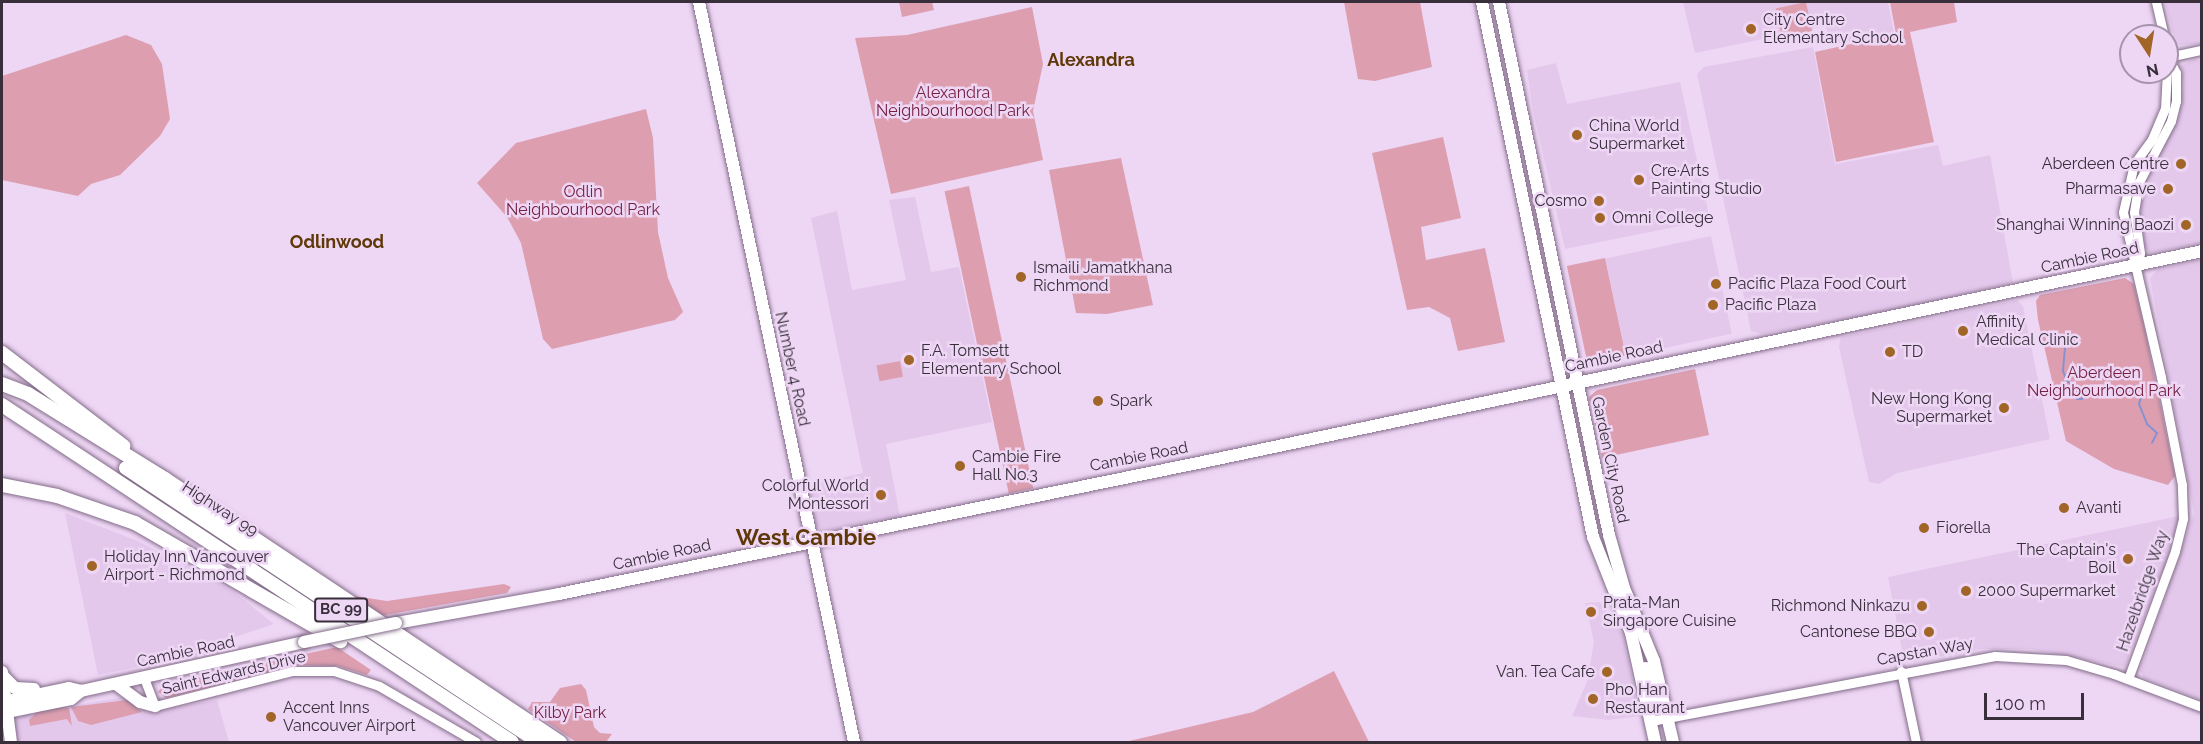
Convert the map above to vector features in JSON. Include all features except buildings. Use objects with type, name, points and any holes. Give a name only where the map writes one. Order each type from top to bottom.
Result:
[{"type":"highway","points":[[2,353],[165,479]]},
{"type":"highway","points":[[2,385],[28,394],[165,479],[560,742]]},
{"type":"highway","name":"Highway 99","points":[[2,385],[539,742]]},
{"type":"highway","name":"BC 99","points":[[2,405],[511,742]]},
{"type":"highway","points":[[2,486],[95,507],[135,523],[283,605],[488,733],[511,742]]},
{"type":"main road","name":"Number 4 Road","points":[[699,2],[854,742]]},
{"type":"main road","name":"Garden City Road","points":[[1482,2],[1593,537],[1631,633],[1655,742]]},
{"type":"main road","name":"Garden City Road","points":[[1499,2],[1609,535],[1624,588],[1649,645],[1673,742]]},
{"type":"main road","name":"Cambie Road","points":[[2,707],[71,699],[75,689],[116,684],[396,623],[811,541],[2202,251]]},
{"type":"main road","points":[[1631,633],[1660,711],[1668,718]]},
{"type":"main road","points":[[2,674],[22,691],[58,685],[75,689]]},
{"type":"main road","points":[[2,674],[2,707],[11,742]]},
{"type":"main road","points":[[116,684],[140,702],[155,706]]},
{"type":"main road","points":[[1651,722],[1663,742]]},
{"type":"street","points":[[2156,2],[2161,24]]},
{"type":"street","points":[[2179,53],[2202,50]]},
{"type":"street","name":"Hazelbridge Way","points":[[2128,679],[2175,551],[2184,499],[2137,265],[2125,230],[2124,197],[2134,164],[2161,119],[2165,84]]},
{"type":"street","name":"Hazelbridge Way","points":[[2137,265],[2140,253],[2134,212],[2139,182],[2171,121],[2176,100],[2176,84]]},
{"type":"street","name":"Capstan Way","points":[[1651,722],[1969,658],[2019,656],[2066,660],[2128,679],[2202,707]]},
{"type":"street","name":"Saint Edwards Drive","points":[[144,678],[155,706],[292,671],[322,669],[379,686],[476,742]]},
{"type":"street","points":[[1901,671],[1916,742]]},
{"type":"shaded area","name":"City Centre Elementary School","points":[[1683,2],[1888,2],[1894,32],[1830,45],[1826,26],[1695,53]]},
{"type":"shaded area","points":[[2165,2],[2201,2],[2201,44],[2179,45],[2179,24],[2171,24]]},
{"type":"shaded area","points":[[1813,47],[1835,164],[1938,145],[1943,166],[1990,155],[2013,283],[1864,316],[1761,334],[1751,331],[1697,74],[1704,67]]},
{"type":"shaded area","name":"Aberdeen Centre","points":[[2195,59],[2201,61],[2201,243],[2150,253],[2144,246],[2140,228],[2140,199],[2149,171],[2178,118],[2184,85],[2180,66]]},
{"type":"shaded area","points":[[1556,63],[1567,104],[1680,82],[1710,220],[1565,249],[1533,111],[1527,70]]},
{"type":"shaded area","name":"F.A. Tomsett Elementary School","points":[[915,197],[931,272],[959,267],[992,422],[886,444],[900,516],[821,531],[816,525],[807,485],[863,473],[811,218],[837,211],[852,290],[906,280],[889,200]]},
{"type":"shaded area","points":[[1711,236],[1732,334],[1626,356],[1605,258]]},
{"type":"shaded area","points":[[2201,260],[2201,700],[2144,678],[2140,671],[2194,513],[2150,278],[2157,270]]},
{"type":"shaded area","points":[[2017,300],[2023,306],[2050,439],[1897,473],[1879,484],[1869,482],[1839,347],[1841,337]]},
{"type":"shaded area","points":[[65,513],[138,541],[234,592],[274,624],[199,649],[200,654],[98,675]]},
{"type":"shaded area","points":[[2179,516],[2173,545],[2125,667],[2029,649],[1979,649],[1913,662],[1903,655],[1888,577]]},
{"type":"shaded area","points":[[1600,602],[1623,636],[1640,716],[1609,720],[1572,716],[1587,682],[1594,642],[1585,603]]},
{"type":"shaded area","points":[[125,697],[149,712],[217,700],[229,742],[14,742],[9,723],[17,715]]},
{"type":"green space","points":[[899,2],[932,2],[934,10],[902,17]]},
{"type":"green space","points":[[1344,2],[1420,2],[1432,67],[1375,81],[1358,79]]},
{"type":"green space","points":[[1806,2],[1812,31],[1782,38],[1776,8]]},
{"type":"green space","points":[[1890,2],[1954,2],[1957,22],[1910,32],[1934,142],[1836,162],[1815,52],[1896,34]]},
{"type":"green space","name":"Alexandra Neighbourhood Park","points":[[1032,7],[1043,64],[1033,111],[1043,160],[891,194],[855,38],[907,35]]},
{"type":"green space","points":[[126,35],[151,45],[162,64],[170,119],[160,136],[120,175],[91,184],[78,196],[2,180],[2,76]]},
{"type":"green space","name":"Odlin Neighbourhood Park","points":[[646,109],[653,138],[658,232],[668,278],[683,312],[675,320],[552,349],[543,339],[521,243],[507,217],[477,183],[516,143]]},
{"type":"green space","points":[[1443,137],[1461,218],[1421,227],[1426,260],[1485,248],[1505,342],[1458,351],[1450,318],[1429,307],[1407,310],[1372,153]]},
{"type":"green space","points":[[1121,158],[1153,305],[1107,314],[1076,313],[1049,170]]},
{"type":"green space","points":[[969,186],[1033,488],[1009,493],[945,191]]},
{"type":"green space","points":[[1605,258],[1626,356],[1588,364],[1567,266]]},
{"type":"green space","name":"Aberdeen Neighbourhood Park","points":[[2125,278],[2134,284],[2145,330],[2175,476],[2168,485],[2114,469],[2066,441],[2038,320],[2036,301],[2040,295]]},
{"type":"green space","points":[[900,361],[903,377],[879,381],[876,366]]},
{"type":"green space","points":[[1695,369],[1709,435],[1602,458],[1589,397],[1597,390]]},
{"type":"green space","points":[[504,584],[511,587],[507,593],[380,616],[347,595],[387,601]]},
{"type":"green space","points":[[337,647],[371,670],[367,675],[338,666],[298,665],[166,698],[158,692],[164,685]]},
{"type":"green space","points":[[1334,671],[1369,742],[1125,742],[1253,712]]},
{"type":"green space","name":"Kilby Park","points":[[581,684],[586,690],[594,727],[600,733],[612,734],[606,742],[576,742],[528,709],[532,702],[550,702],[560,688]]},
{"type":"green space","points":[[127,700],[142,712],[91,725],[78,721],[71,707]]},
{"type":"green space","points":[[62,707],[69,708],[72,726],[67,719],[30,726],[29,720],[37,712]]},
{"type":"waterway","points":[[2066,336],[2063,371],[2067,381],[2082,392],[2082,399],[2077,399]]},
{"type":"waterway","points":[[2145,383],[2139,404],[2147,424],[2157,433],[2152,443]]},
{"type":"place","name":"City Centre Elementary School","points":[[1751,29]]},
{"type":"place","name":"China World Supermarket","points":[[1577,135]]},
{"type":"place","name":"Aberdeen Centre","points":[[2181,164]]},
{"type":"place","name":"Cre·Arts Painting Studio","points":[[1639,180]]},
{"type":"place","name":"Pharmasave","points":[[2168,189]]},
{"type":"place","name":"Cosmo","points":[[1599,201]]},
{"type":"place","name":"Omni College","points":[[1600,218]]},
{"type":"place","name":"Shanghai Winning Baozi","points":[[2186,225]]},
{"type":"place","name":"Ismaili Jamatkhana Richmond","points":[[1021,277]]},
{"type":"place","name":"Pacific Plaza Food Court","points":[[1716,284]]},
{"type":"place","name":"Pacific Plaza","points":[[1713,305]]},
{"type":"place","name":"Affinity Medical Clinic","points":[[1963,331]]},
{"type":"place","name":"TD","points":[[1890,352]]},
{"type":"place","name":"F.A. Tomsett Elementary School","points":[[909,360]]},
{"type":"place","name":"Spark","points":[[1098,401]]},
{"type":"place","name":"New Hong Kong Supermarket","points":[[2004,408]]},
{"type":"place","name":"Cambie Fire Hall No.3","points":[[960,466]]},
{"type":"place","name":"Colorful World Montessori","points":[[881,495]]},
{"type":"place","name":"Avanti","points":[[2064,508]]},
{"type":"place","name":"Fiorella","points":[[1924,528]]},
{"type":"place","name":"The Captain's Boil","points":[[2128,559]]},
{"type":"place","name":"Holiday Inn Vancouver Airport - Richmond","points":[[92,566]]},
{"type":"place","name":"2000 Supermarket","points":[[1966,591]]},
{"type":"place","name":"Richmond Ninkazu","points":[[1922,606]]},
{"type":"place","name":"Prata-Man Singapore Cuisine","points":[[1591,612]]},
{"type":"place","name":"Cantonese BBQ","points":[[1929,632]]},
{"type":"place","name":"Van. Tea Cafe","points":[[1607,672]]},
{"type":"place","name":"Pho Han Restaurant","points":[[1593,699]]},
{"type":"place","name":"Accent Inns Vancouver Airport","points":[[271,717]]},
{"type":"district","name":"Alexandra","points":[[1091,60]]},
{"type":"district","name":"Odlinwood","points":[[337,242]]},
{"type":"district","name":"West Cambie","points":[[806,538]]}]
